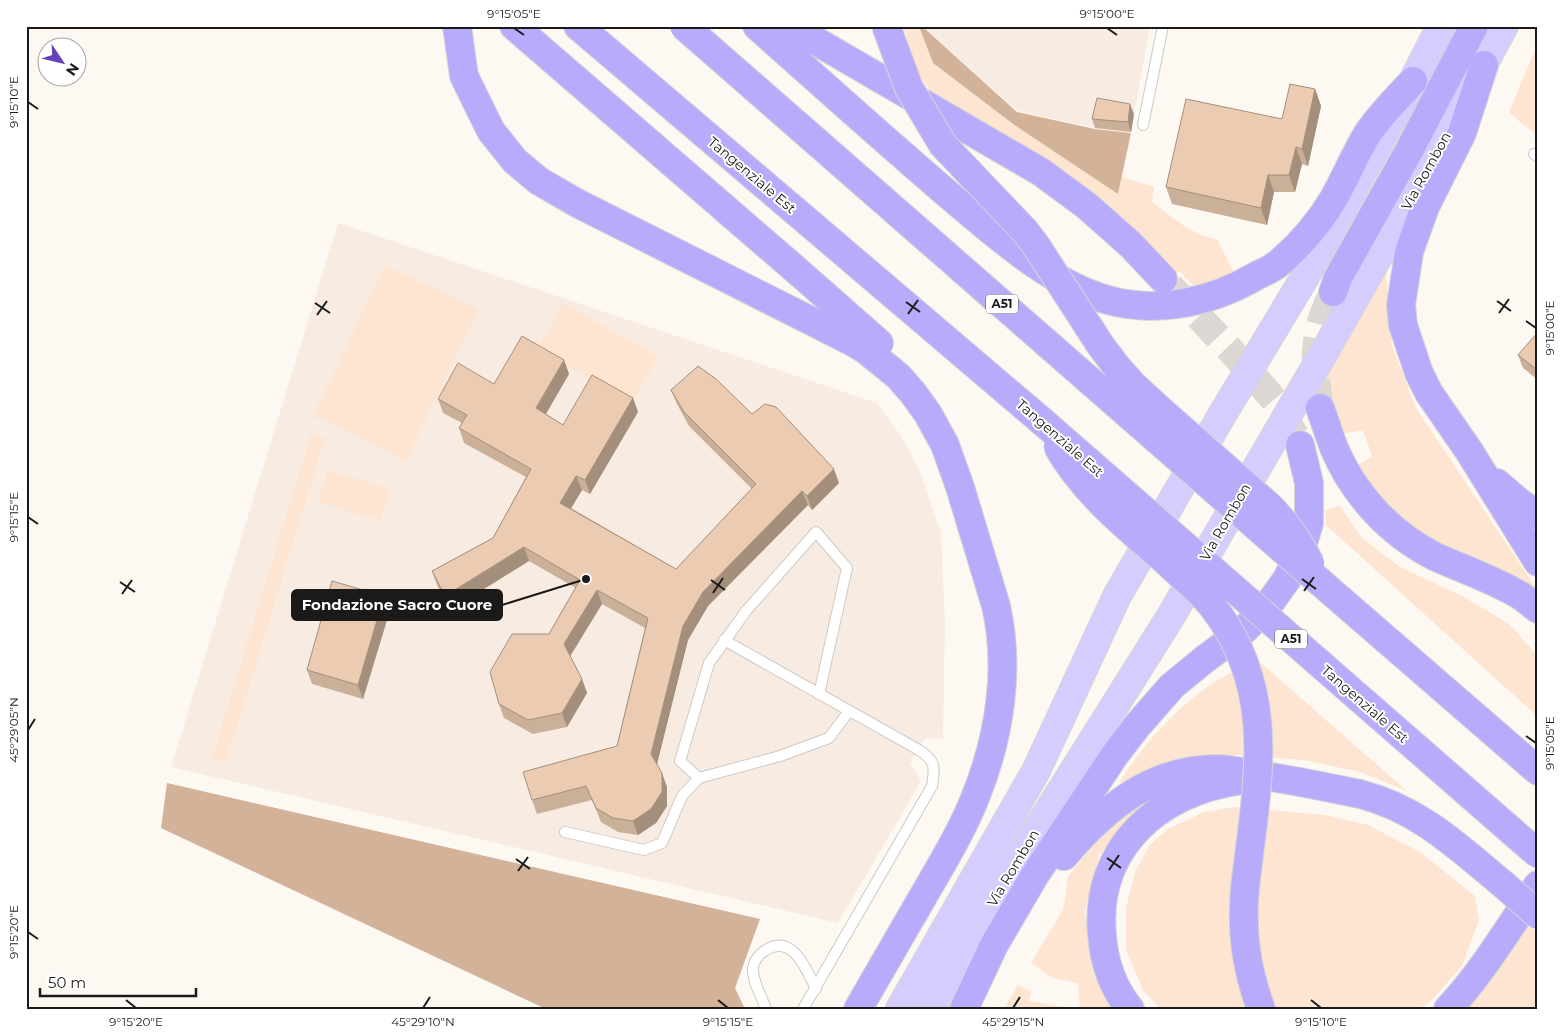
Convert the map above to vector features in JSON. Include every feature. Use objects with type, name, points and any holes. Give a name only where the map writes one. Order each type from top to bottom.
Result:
[{"type":"highway","points":[[457,26],[464,76],[491,131],[515,161],[539,181],[577,203],[851,341],[881,361],[898,376],[928,414],[945,445],[990,584],[1000,625],[1003,673],[1002,691],[991,754],[977,794],[954,842],[858,1009]]},
{"type":"highway","points":[[514,26],[803,276],[909,372],[941,410],[963,456],[987,543],[990,584]]},
{"type":"highway","name":"Tangenziale Est","points":[[578,26],[1044,423],[1538,854]]},
{"type":"highway","name":"A51","points":[[684,26],[1538,771]]},
{"type":"highway","points":[[757,26],[910,162],[1004,242],[1037,266],[1080,290],[1107,300],[1140,306],[1174,305],[1215,296],[1247,282],[1277,265],[1313,227],[1333,199],[1368,134],[1379,118],[1413,81]]},
{"type":"highway","points":[[790,26],[1041,172],[1088,206],[1131,245],[1163,279]]},
{"type":"highway","points":[[886,26],[909,88],[943,145],[1038,247],[1101,346],[1117,367],[1133,385],[1285,522],[1296,537],[1320,582]]},
{"type":"highway","points":[[1333,292],[1341,272],[1410,149],[1474,26]]},
{"type":"highway","points":[[1484,65],[1462,133],[1425,207],[1409,252],[1401,305],[1403,325],[1419,373],[1429,393],[1469,451],[1538,562]]},
{"type":"highway","points":[[1320,408],[1334,449],[1345,470],[1367,503],[1381,519],[1415,545],[1518,594],[1538,609]]},
{"type":"highway","points":[[1044,423],[1070,467],[1095,499],[1194,587],[1212,606],[1226,626],[1245,663],[1256,704],[1259,763],[1242,911],[1248,968],[1262,1009]]},
{"type":"highway","points":[[965,1009],[994,945],[1035,876],[1131,733],[1172,686],[1205,658],[1244,630],[1269,604],[1286,579],[1302,547],[1309,523],[1309,483],[1306,463],[1300,445]]},
{"type":"highway","points":[[1469,451],[1496,482],[1519,502],[1538,515]]},
{"type":"highway","points":[[965,1009],[1053,870],[1080,837],[1114,806],[1136,791],[1159,780],[1183,772],[1220,769],[1379,798],[1396,805],[1424,821],[1455,844],[1538,915]]},
{"type":"highway","points":[[1130,1009],[1115,986],[1108,969],[1103,949],[1101,926],[1105,886],[1112,867],[1123,848],[1134,831],[1167,804],[1205,788],[1266,776]]},
{"type":"highway","points":[[1448,1009],[1462,995],[1484,965],[1538,885]]},
{"type":"main road","name":"Via Rombon","points":[[900,1009],[1036,771],[1117,596],[1305,277],[1413,81],[1441,26]]},
{"type":"main road","name":"Via Rombon","points":[[930,1009],[1023,852],[1186,590],[1416,191],[1504,26]]},
{"type":"lane","points":[[1143,125],[1163,26]]},
{"type":"lane","points":[[699,778],[680,761],[709,663],[746,611],[816,532],[847,568],[819,694]]},
{"type":"lane","points":[[724,640],[919,750],[930,758],[935,771],[932,786],[803,1009]]},
{"type":"lane","points":[[565,832],[644,850],[662,843],[682,796],[699,778],[780,756],[829,738],[849,710]]},
{"type":"lane","points":[[766,1009],[753,970],[754,963],[759,955],[769,948],[776,946],[796,953],[816,989]]},
{"type":"shaded area","points":[[903,26],[924,26],[924,28],[920,29],[933,63],[1013,124],[1118,194],[1122,177],[1154,187],[1152,202],[1191,230],[1217,239],[1235,275],[1197,289],[1179,271],[1176,273],[1125,225],[933,95],[918,73]]},
{"type":"shaded area","points":[[925,26],[1150,26],[1131,132],[1095,128],[1018,111],[924,28]]},
{"type":"shaded area","points":[[924,28],[1017,112],[1095,129],[1131,133],[1118,194],[1013,124],[933,63],[920,29]]},
{"type":"shaded area","points":[[1538,43],[1538,135],[1509,112]]},
{"type":"shaded area","points":[[338,223],[877,403],[901,436],[919,469],[941,533],[945,625],[943,739],[926,738],[910,763],[921,781],[838,923],[171,767]]},
{"type":"shaded area","points":[[385,265],[478,309],[406,461],[313,416]]},
{"type":"shaded area","points":[[1386,271],[1392,346],[1416,408],[1538,591],[1399,524],[1357,466],[1372,456],[1363,430],[1341,434],[1333,400],[1312,403],[1378,279]]},
{"type":"shaded area","points":[[563,303],[658,357],[632,403],[537,349]]},
{"type":"shaded area","points":[[311,434],[325,438],[226,763],[212,758]]},
{"type":"shaded area","points":[[328,470],[390,489],[380,521],[318,502]]},
{"type":"shaded area","points":[[1340,506],[1362,538],[1400,567],[1464,597],[1509,624],[1538,656],[1538,717],[1326,525],[1325,510]]},
{"type":"shaded area","points":[[1262,664],[1407,791],[1360,772],[1303,760],[1236,755],[1184,759],[1150,770],[1123,784],[1120,781],[1141,751],[1183,706],[1214,682],[1229,674]]},
{"type":"shaded area","points":[[167,783],[760,919],[735,988],[745,1009],[546,1009],[161,828]]},
{"type":"shaded area","points":[[1145,803],[1124,822],[1099,856],[1085,911],[1093,964],[1117,1009],[1080,1009],[1078,983],[1052,978],[1031,963],[1063,910],[1068,877],[1091,847],[1122,817]]},
{"type":"shaded area","points":[[1236,807],[1324,815],[1368,825],[1420,852],[1475,896],[1479,920],[1462,966],[1430,1002],[1419,1009],[1161,1009],[1144,992],[1126,950],[1126,908],[1135,872],[1150,845],[1168,829],[1204,812]]},
{"type":"shaded area","points":[[1526,924],[1538,934],[1538,1009],[1464,1009],[1474,1001]]},
{"type":"shaded area","points":[[1018,985],[1031,992],[1029,1001],[1076,1009],[1004,1009]]},
{"type":"building","points":[[1290,84],[1315,89],[1302,149],[1296,147],[1289,175],[1268,175],[1261,208],[1166,187],[1186,99],[1282,119]]},
{"type":"building","points":[[1097,98],[1130,104],[1128,122],[1092,119]]},
{"type":"building","points":[[1538,332],[1538,373],[1535,371],[1536,369],[1518,355]]},
{"type":"building","points":[[522,336],[564,360],[536,408],[563,425],[592,375],[633,398],[585,480],[576,476],[560,503],[676,569],[756,484],[684,412],[671,390],[698,366],[716,379],[752,414],[765,404],[776,407],[834,469],[807,496],[802,491],[703,592],[683,626],[651,754],[662,773],[662,792],[651,809],[633,821],[613,818],[596,808],[586,786],[532,800],[523,772],[617,746],[648,618],[597,590],[564,644],[582,679],[562,713],[528,720],[499,704],[490,672],[512,634],[549,634],[580,580],[524,547],[445,596],[432,571],[493,538],[531,469],[459,428],[467,415],[438,399],[458,363],[494,384]]},
{"type":"building","points":[[332,581],[384,596],[358,685],[307,670]]},
{"type":"tunnel","points":[[1170,286],[1276,402],[1296,437]]},
{"type":"tunnel","points":[[1320,408],[1316,377],[1316,346],[1321,322],[1333,292]]},
{"type":"place","name":"Fondazione Sacro Cuore","points":[[586,579]]}]
